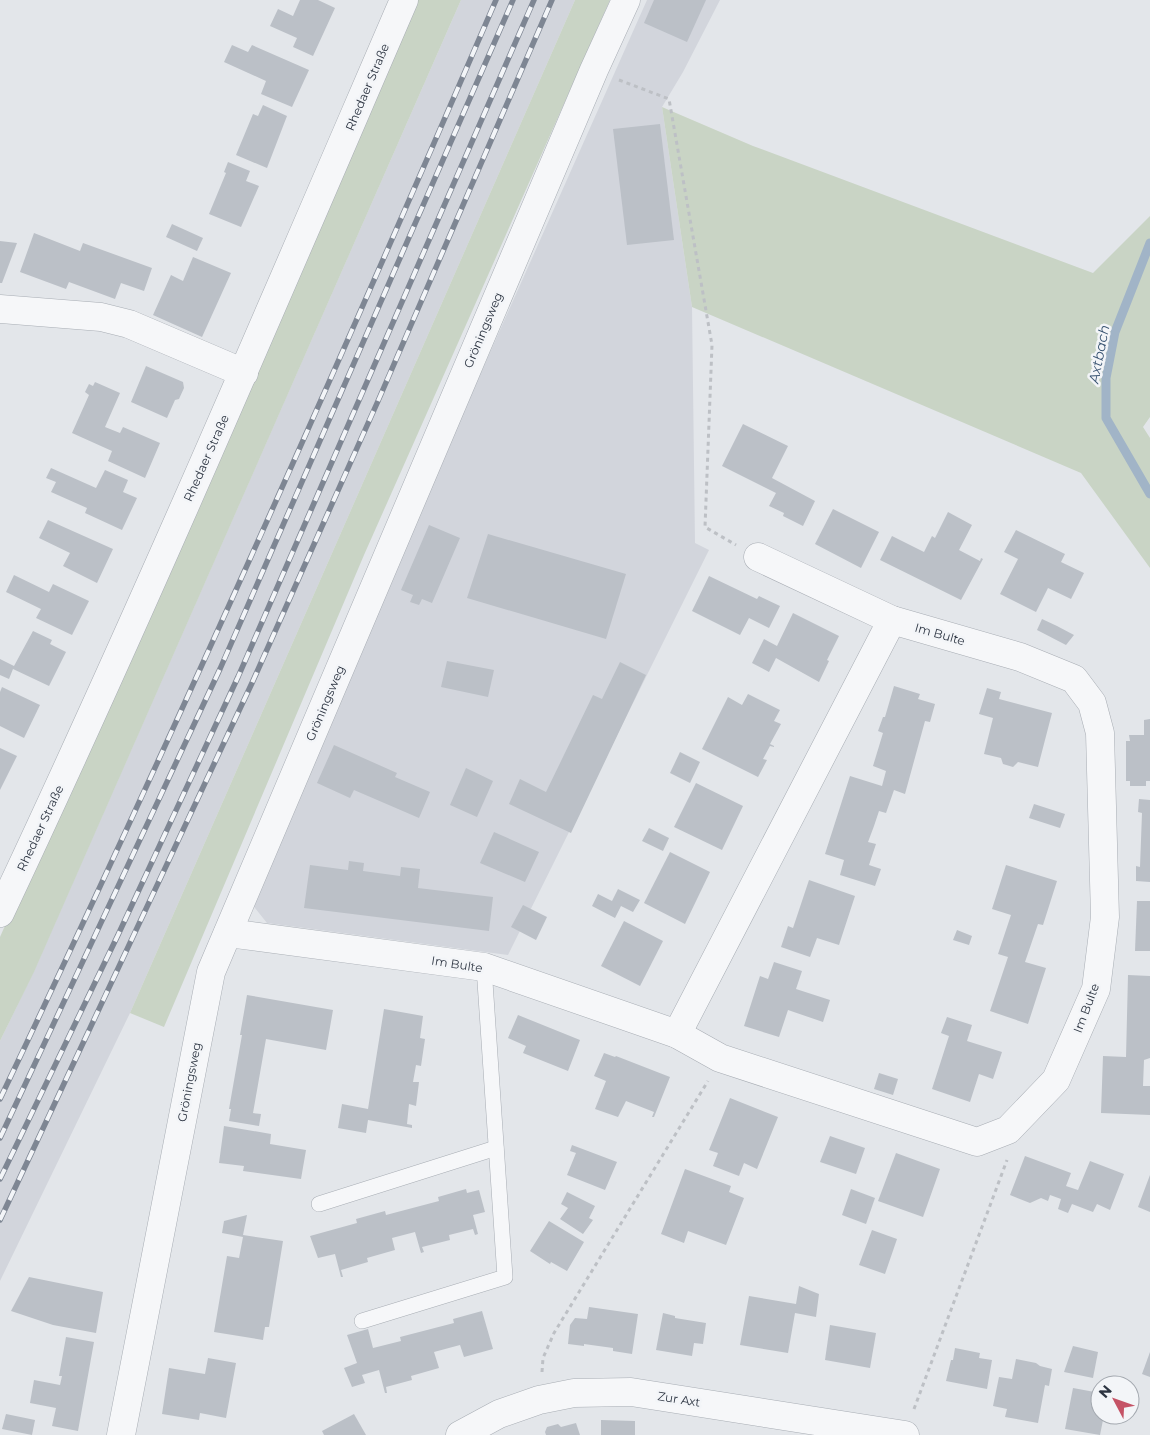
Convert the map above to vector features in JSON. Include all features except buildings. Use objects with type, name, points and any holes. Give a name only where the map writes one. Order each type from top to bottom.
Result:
[{"type":"street","name":"Rhedaer Straße","points":[[0,913],[72,760],[244,373],[404,0]]},
{"type":"street","name":"Gröningsweg","points":[[121,1435],[211,972],[594,70],[626,0]]},
{"type":"street","points":[[0,309],[101,317],[129,324],[244,373]]},
{"type":"street","name":"Im Bulte","points":[[228,933],[484,967],[677,1034],[720,1058],[977,1142],[1008,1130],[1056,1080],[1096,989],[1105,917],[1100,733],[1092,703],[1074,678],[1020,657],[892,620],[758,557]]},
{"type":"street","points":[[677,1034],[892,620]]},
{"type":"street","name":"Zur Axt","points":[[460,1435],[499,1414],[539,1400],[574,1393],[632,1392],[904,1435]]},
{"type":"lane","points":[[362,1321],[504,1278],[484,967]]},
{"type":"lane","points":[[319,1204],[496,1148]]},
{"type":"path","points":[[594,70],[669,100],[712,345],[705,527],[758,557]]},
{"type":"path","points":[[539,1400],[543,1358],[554,1334],[706,1085],[720,1058]]},
{"type":"path","points":[[904,1435],[1014,1141],[1008,1130]]},
{"type":"shaded area","points":[[461,0],[575,0],[130,1013],[0,1281],[0,1041],[34,971]]},
{"type":"shaded area","points":[[647,0],[720,0],[683,72],[662,107],[692,307],[695,543],[709,550],[508,955],[267,923],[247,898]]},
{"type":"green space","points":[[414,0],[461,0],[34,972],[0,1041],[0,937]]},
{"type":"green space","points":[[575,0],[610,0],[364,555],[164,1027],[130,1013]]},
{"type":"green space","points":[[662,107],[753,146],[1093,273],[1150,216],[1150,417],[1143,427],[1150,438],[1150,568],[1081,473],[692,307]]},
{"type":"waterway","name":"Axtbach","points":[[1150,243],[1115,332],[1106,378],[1106,418],[1150,494]]},
{"type":"railway","points":[[0,1099],[128,826],[253,552],[496,0]]},
{"type":"railway","points":[[0,1138],[220,669],[513,0]]},
{"type":"railway","points":[[0,1179],[118,935],[238,677],[534,0]]},
{"type":"railway","points":[[0,1220],[252,683],[378,401],[552,0]]}]
